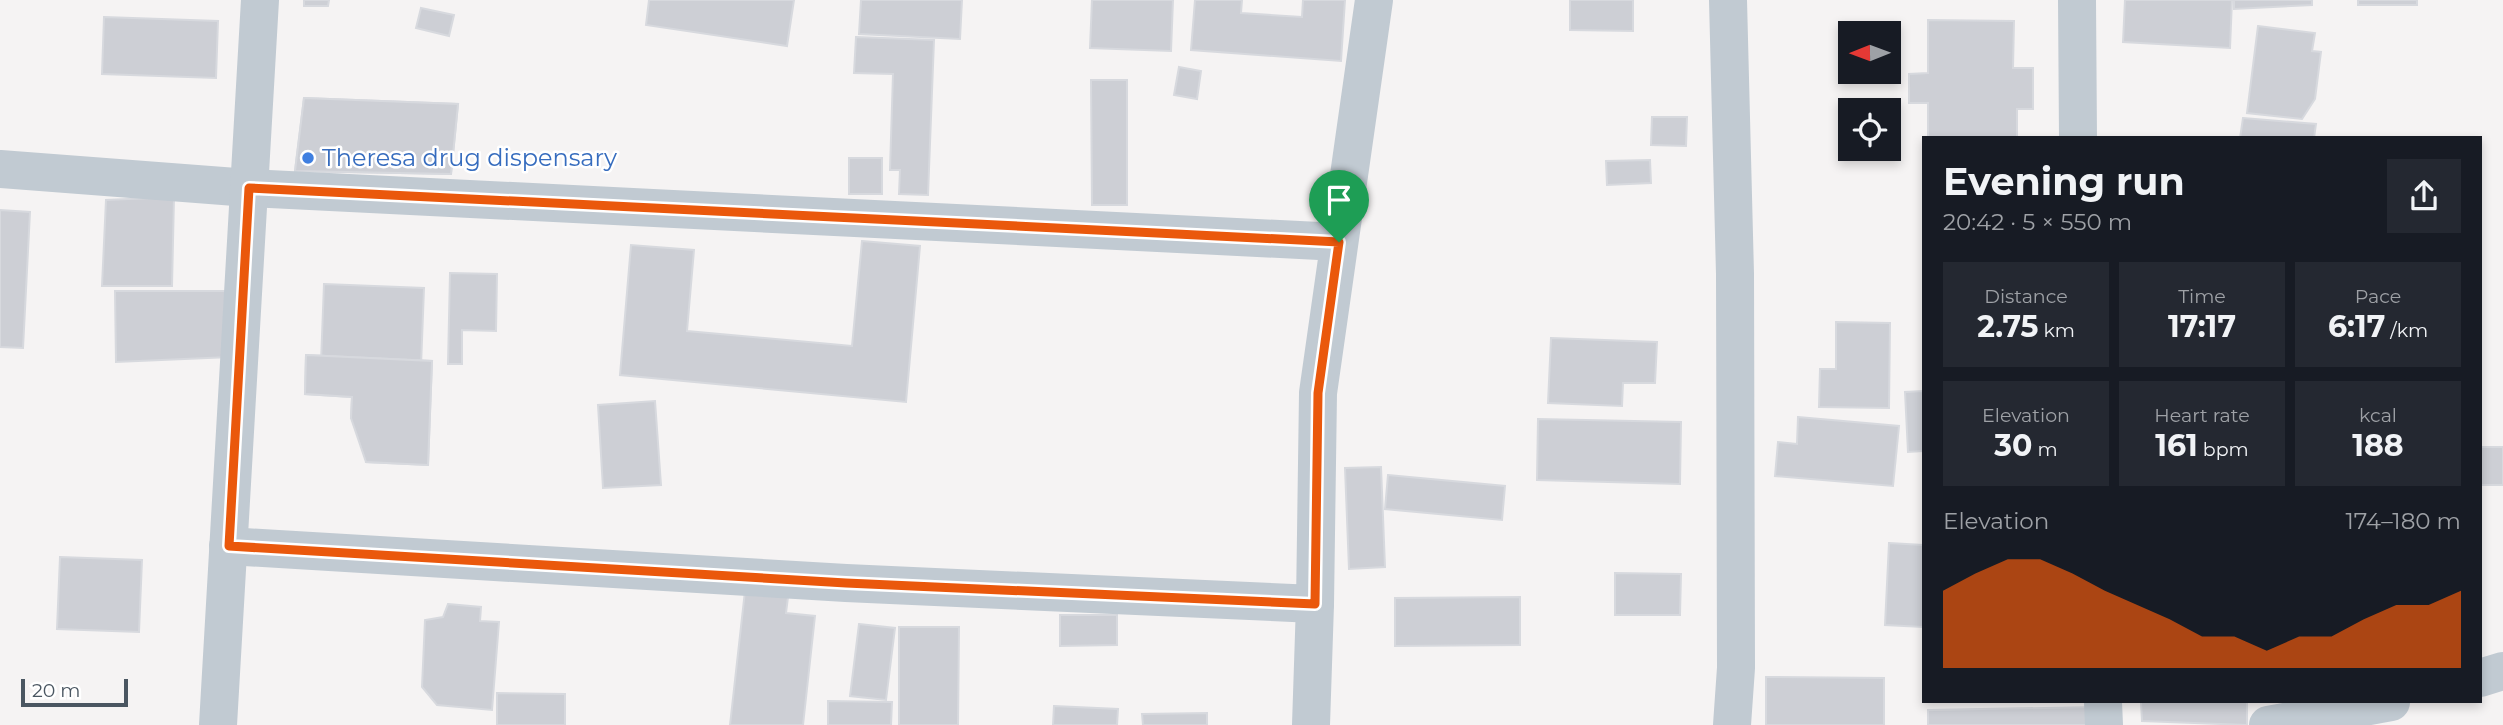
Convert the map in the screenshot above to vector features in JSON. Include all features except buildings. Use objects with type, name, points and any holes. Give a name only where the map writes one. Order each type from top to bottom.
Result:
[{"type":"street","points":[[218,725],[260,0]]},
{"type":"street","points":[[1311,725],[1318,393],[1374,0]]},
{"type":"street","points":[[1728,0],[1735,274],[1736,668],[1732,725]]},
{"type":"street","points":[[2077,0],[2078,136]]},
{"type":"street","points":[[0,169],[249,188],[1339,242]]},
{"type":"street","points":[[229,546],[846,583],[1315,604]]},
{"type":"street","points":[[2482,677],[2503,671]]},
{"type":"street","points":[[2103,703],[2104,725]]},
{"type":"street","points":[[2267,725],[2386,703]]},
{"type":"place","name":"Theresa drug dispensary","points":[[308,158]]},
{"type":"route","points":[[249,188],[1339,242],[1318,393],[1315,604],[846,583],[229,546],[249,188]]}]
